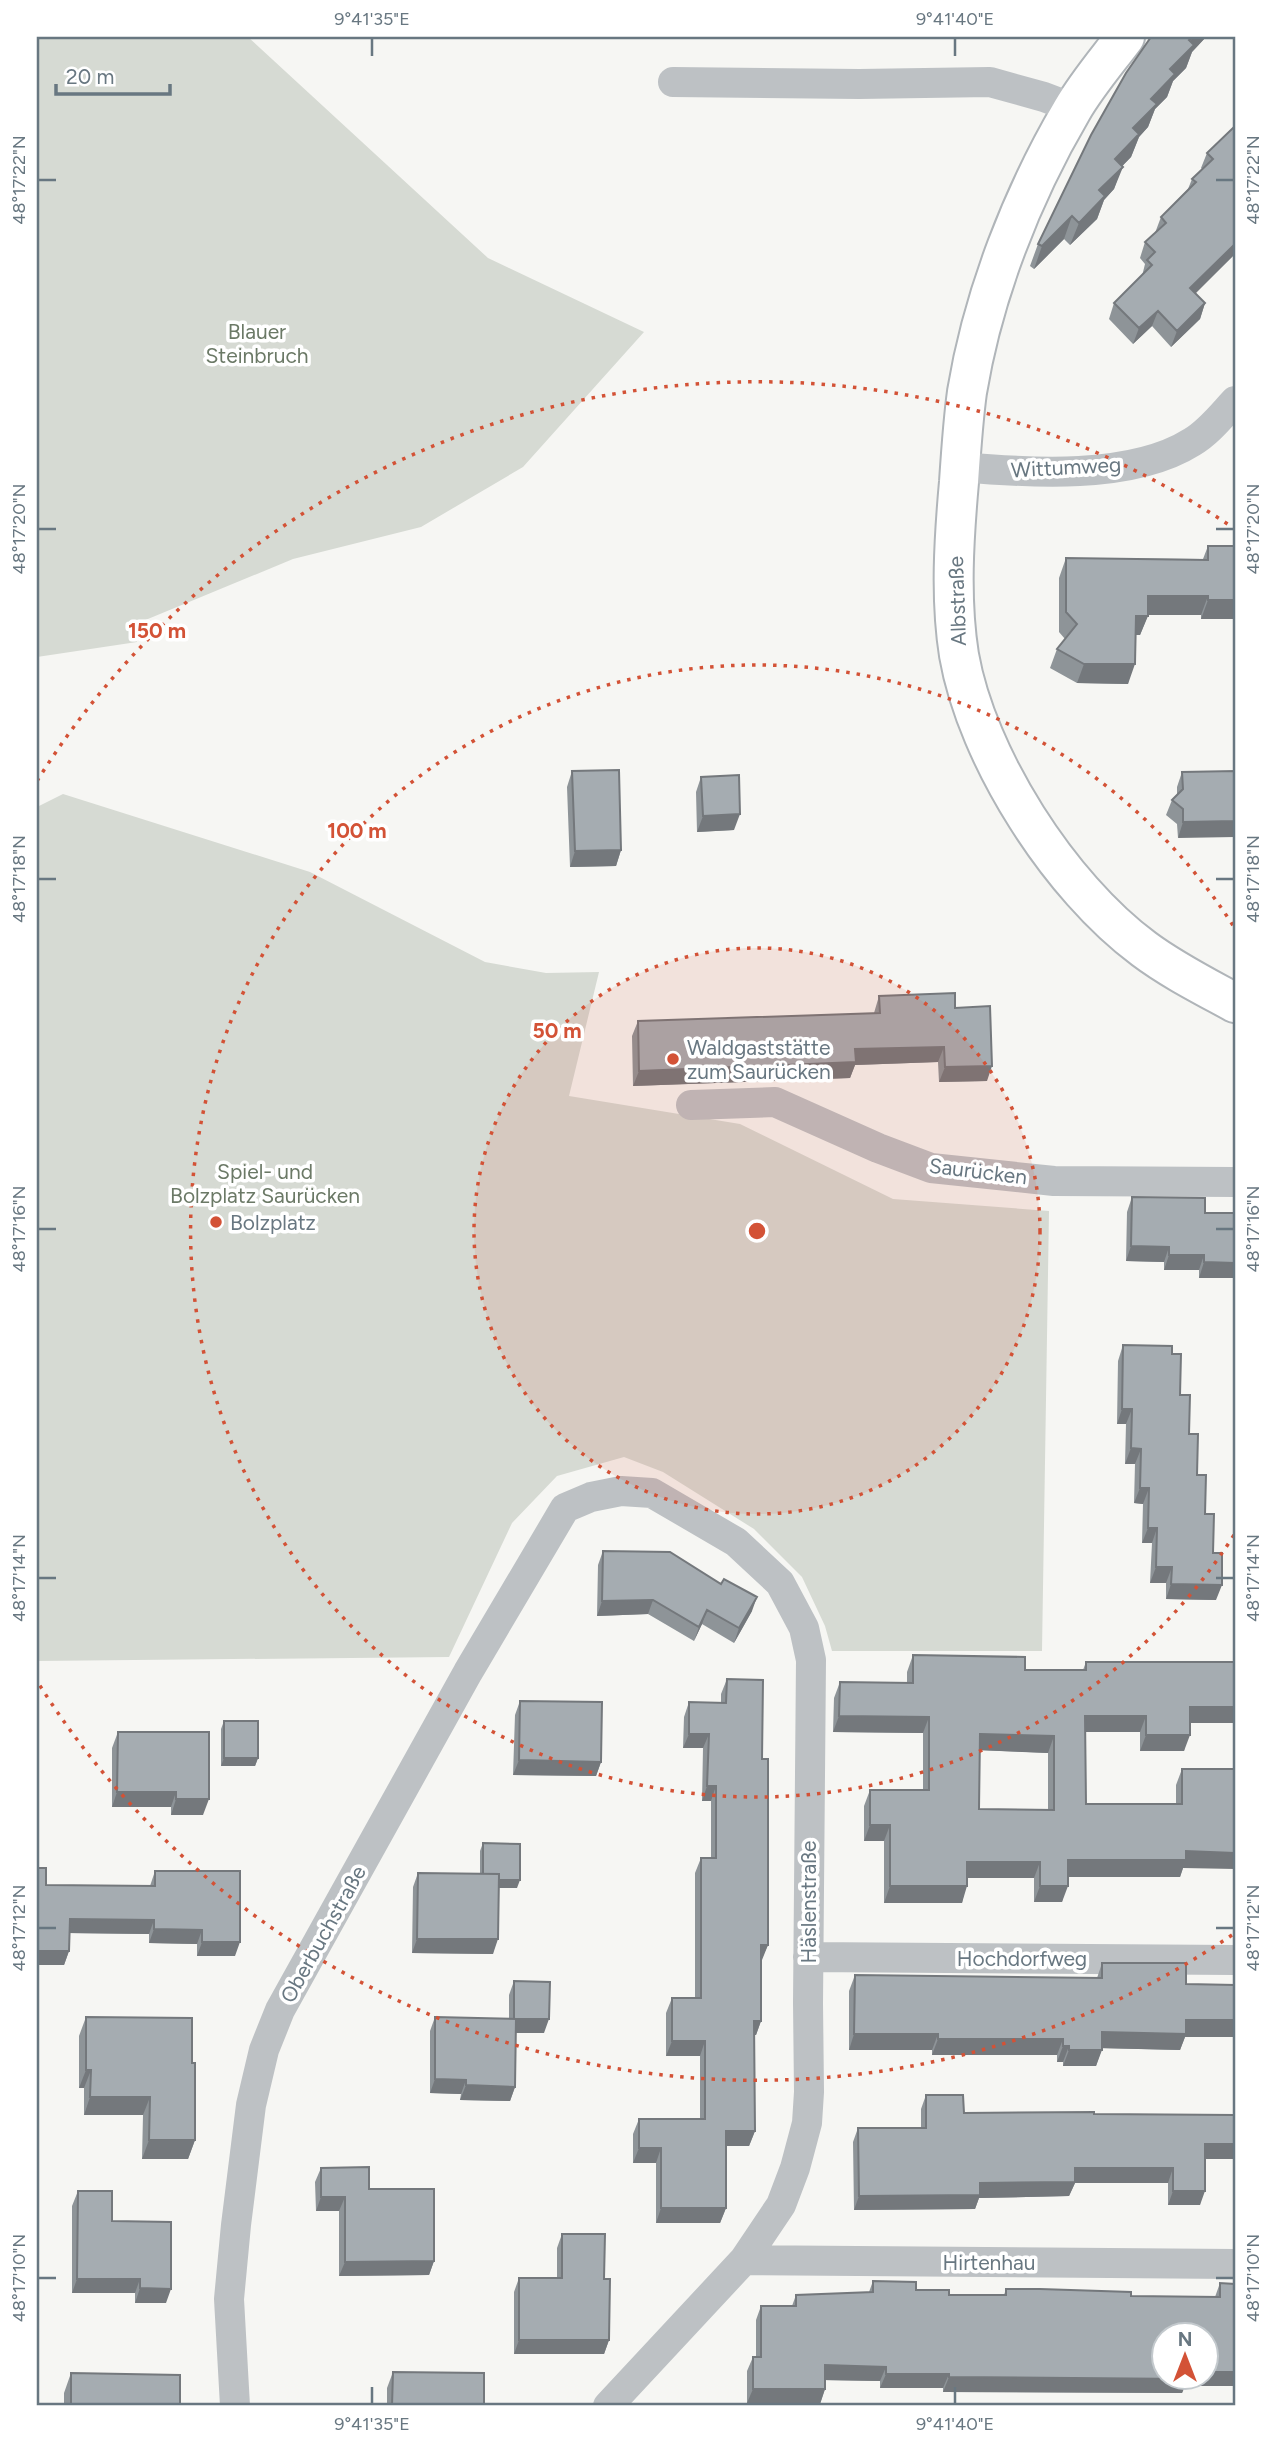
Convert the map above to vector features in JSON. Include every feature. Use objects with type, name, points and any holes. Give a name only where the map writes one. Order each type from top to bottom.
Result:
[{"type":"street","name":"Albstraße","points":[[1125,37],[1073,108],[1034,184],[1001,262],[967,392],[955,554],[955,608],[959,654],[970,699],[1006,783],[1073,881],[1107,918],[1143,948],[1235,1003]]},
{"type":"street","points":[[673,82],[990,82],[1073,108]]},
{"type":"street","name":"Wittumweg","points":[[960,467],[1010,471],[1106,469],[1161,457],[1193,442],[1219,420],[1235,401]]},
{"type":"street","name":"Saurücken","points":[[691,1105],[775,1102],[878,1149],[931,1168],[1054,1181],[1235,1182]]},
{"type":"street","name":"Häslenstraße","points":[[565,1508],[591,1497],[621,1491],[652,1493],[736,1542],[780,1583],[804,1628],[811,1660],[808,1957],[810,2092],[807,2123],[795,2168],[781,2205],[744,2260],[608,2406]]},
{"type":"street","name":"Oberbuchstraße","points":[[235,2406],[229,2299],[251,2105],[264,2050],[289,1991],[468,1672],[565,1508]]},
{"type":"street","name":"Hochdorfweg","points":[[808,1957],[1235,1960]]},
{"type":"street","name":"Hirtenhau","points":[[744,2260],[1235,2264]]},
{"type":"green space","name":"Blauer Steinbruch","points":[[37,37],[248,37],[488,258],[644,332],[523,467],[421,527],[293,559],[131,626],[137,642],[37,657]]},
{"type":"green space","name":"Spiel- und Bolzplatz Saurücken","points":[[63,794],[310,872],[485,962],[546,973],[599,972],[569,1096],[740,1124],[893,1199],[1049,1211],[1042,1651],[832,1651],[825,1626],[802,1577],[754,1529],[663,1472],[624,1457],[557,1476],[512,1523],[449,1657],[37,1661],[37,807]]},
{"type":"building","points":[[1151,37],[1193,37],[1189,40],[1194,45],[1170,69],[1175,74],[1151,99],[1157,104],[1133,128],[1139,134],[1115,159],[1123,167],[1099,190],[1105,196],[1079,223],[1072,216],[1042,246],[1038,244],[1091,135],[1126,73]]},
{"type":"building","points":[[1235,126],[1235,244],[1190,288],[1205,303],[1177,331],[1158,311],[1139,328],[1114,303],[1152,265],[1147,260],[1155,252],[1145,242],[1166,223],[1161,217],[1196,182],[1192,179],[1213,159],[1207,153]]},
{"type":"building","points":[[1208,546],[1235,546],[1235,600],[1208,600],[1208,596],[1148,596],[1148,616],[1136,616],[1135,664],[1084,664],[1057,649],[1077,624],[1066,612],[1066,558],[1208,560]]},
{"type":"building","points":[[619,770],[621,850],[575,851],[572,771]]},
{"type":"building","points":[[1235,771],[1235,821],[1183,822],[1183,809],[1172,800],[1183,789],[1182,772]]},
{"type":"building","points":[[739,775],[740,814],[703,816],[701,777]]},
{"type":"building","points":[[955,993],[955,1008],[990,1006],[992,1066],[945,1067],[944,1047],[855,1049],[856,1062],[639,1071],[638,1021],[880,1013],[879,996]]},
{"type":"building","points":[[1132,1197],[1205,1198],[1205,1213],[1235,1213],[1235,1263],[1204,1262],[1204,1255],[1169,1255],[1169,1247],[1131,1246]]},
{"type":"building","points":[[1123,1345],[1172,1346],[1172,1354],[1181,1354],[1180,1395],[1190,1395],[1189,1434],[1198,1434],[1197,1475],[1206,1475],[1205,1514],[1214,1514],[1213,1553],[1222,1553],[1222,1585],[1171,1584],[1172,1567],[1156,1567],[1157,1528],[1148,1528],[1149,1488],[1140,1488],[1141,1449],[1131,1448],[1132,1409],[1122,1409]]},
{"type":"building","points":[[603,1551],[670,1552],[721,1584],[724,1579],[757,1597],[739,1628],[707,1610],[699,1627],[653,1600],[602,1601]]},
{"type":"building","points":[[913,1655],[1025,1657],[1025,1670],[1086,1670],[1086,1662],[1235,1662],[1235,1707],[1190,1707],[1190,1735],[1146,1735],[1146,1716],[1085,1716],[1086,1804],[1182,1804],[1182,1769],[1235,1769],[1235,1853],[1186,1851],[1186,1860],[1068,1860],[1068,1886],[1040,1886],[1040,1862],[967,1862],[967,1886],[890,1886],[890,1825],[870,1825],[870,1790],[929,1790],[929,1717],[839,1716],[840,1682],[913,1683]],"holes":[[[980,1734],[1054,1736],[1054,1810],[979,1809]]]},
{"type":"building","points":[[727,1679],[763,1680],[762,1759],[768,1759],[768,1945],[761,1945],[761,2021],[754,2021],[755,2131],[726,2131],[726,2208],[661,2208],[661,2148],[639,2148],[639,2119],[705,2119],[705,2041],[672,2041],[672,1998],[701,1998],[701,1858],[716,1858],[716,1786],[707,1786],[709,1734],[689,1734],[689,1702],[726,1703]]},
{"type":"building","points":[[520,1701],[602,1702],[601,1762],[519,1760]]},
{"type":"building","points":[[224,1721],[258,1721],[258,1758],[224,1758]]},
{"type":"building","points":[[118,1732],[209,1732],[209,1799],[176,1799],[176,1792],[117,1792]]},
{"type":"building","points":[[483,1843],[520,1844],[520,1880],[499,1880],[499,1874],[483,1874]]},
{"type":"building","points":[[37,1868],[46,1868],[46,1885],[155,1886],[155,1871],[240,1871],[240,1942],[202,1942],[202,1930],[154,1929],[154,1920],[70,1919],[69,1951],[37,1951]]},
{"type":"building","points":[[418,1873],[499,1874],[498,1939],[417,1939]]},
{"type":"building","points":[[1102,1963],[1186,1963],[1186,1984],[1235,1985],[1235,2020],[1186,2020],[1186,2034],[1102,2032],[1102,2050],[1069,2050],[1069,2046],[1063,2046],[1063,2039],[938,2039],[938,2034],[854,2034],[855,1975],[1102,1978]]},
{"type":"building","points":[[514,1981],[550,1982],[549,2019],[514,2019]]},
{"type":"building","points":[[86,2017],[192,2018],[195,2140],[149,2140],[150,2097],[90,2097],[91,2070],[86,2070]]},
{"type":"building","points":[[435,2017],[516,2019],[515,2087],[466,2085],[466,2080],[435,2079]]},
{"type":"building","points":[[926,2095],[963,2095],[964,2113],[1235,2115],[1235,2144],[1205,2144],[1205,2191],[1173,2191],[1173,2168],[1075,2168],[1075,2182],[980,2183],[980,2195],[859,2196],[858,2128],[926,2128]]},
{"type":"building","points":[[369,2167],[369,2189],[434,2189],[434,2261],[345,2262],[345,2197],[321,2197],[321,2168]]},
{"type":"building","points":[[78,2191],[112,2191],[112,2221],[171,2222],[171,2289],[140,2288],[140,2279],[77,2279]]},
{"type":"building","points":[[562,2234],[605,2234],[604,2279],[610,2279],[609,2340],[519,2340],[519,2278],[562,2278]]},
{"type":"building","points":[[873,2281],[916,2282],[916,2290],[949,2290],[949,2295],[1006,2295],[1006,2289],[1040,2289],[1131,2292],[1131,2296],[1220,2297],[1220,2283],[1235,2284],[1235,2372],[1220,2372],[1220,2320],[1150,2320],[1150,2379],[949,2377],[949,2374],[886,2374],[886,2367],[825,2365],[825,2389],[753,2389],[753,2357],[761,2357],[761,2306],[796,2306],[796,2295],[873,2292]]},
{"type":"building","points":[[393,2372],[484,2373],[484,2406],[392,2406]]},
{"type":"building","points":[[71,2373],[180,2375],[180,2406],[71,2406]]},
{"type":"place","name":"Waldgaststätte zum Saurücken","points":[[673,1059]]},
{"type":"place","name":"Bolzplatz","points":[[216,1222]]}]
